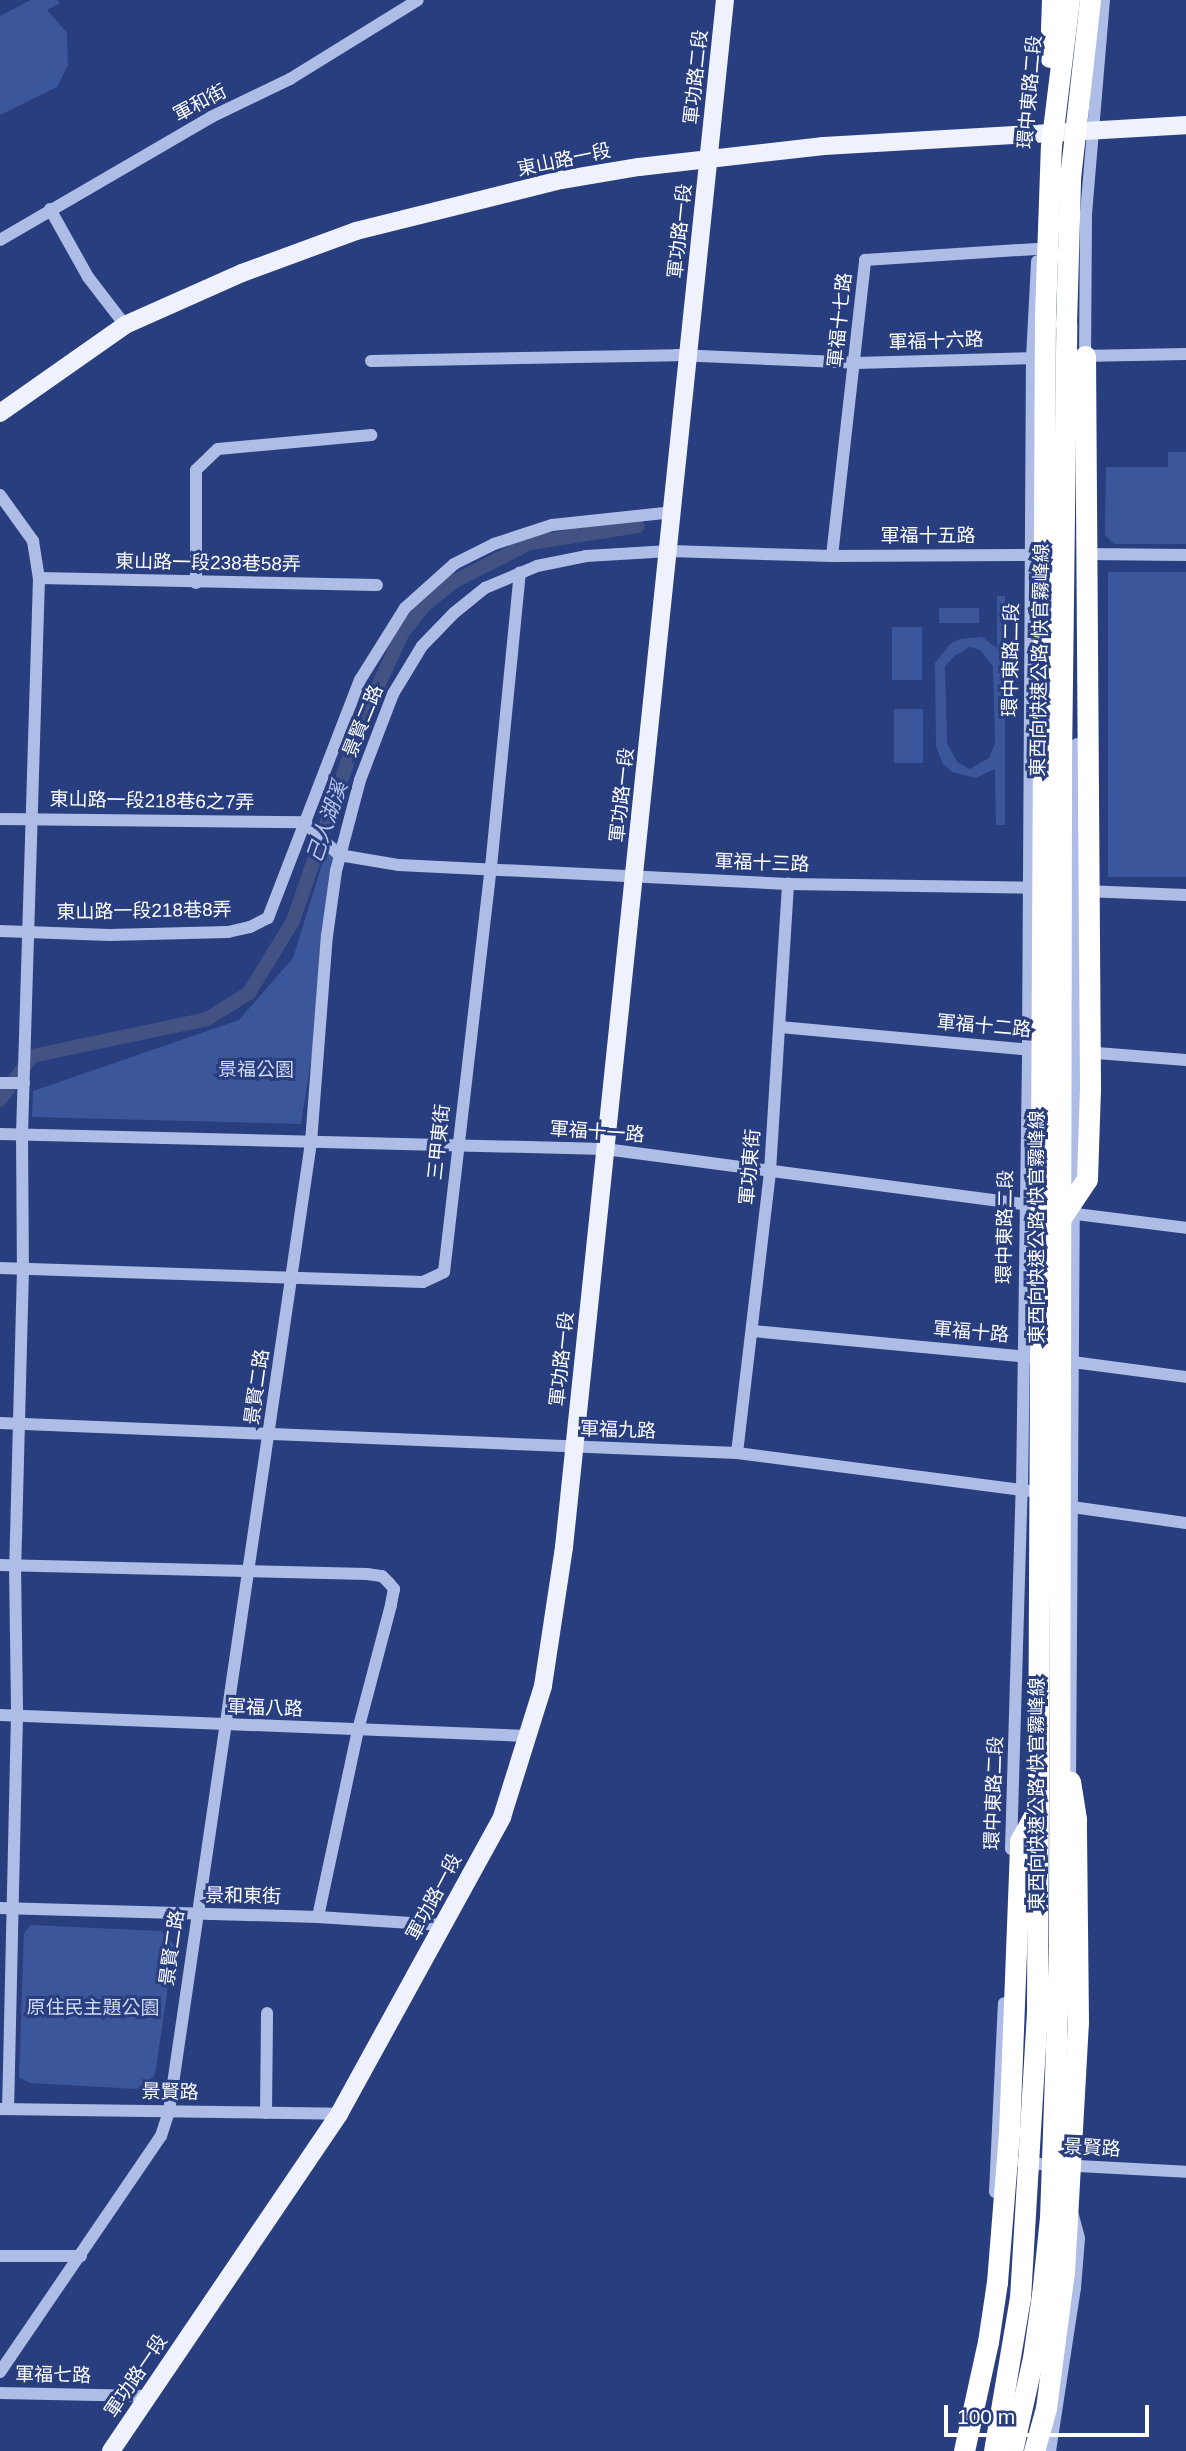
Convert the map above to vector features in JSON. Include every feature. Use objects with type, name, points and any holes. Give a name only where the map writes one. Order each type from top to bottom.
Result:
[{"type":"highway","points":[[1048,139],[1052,0]]},
{"type":"highway","name":"東西向快速公路 快官霧峰線","points":[[995,2451],[1014,2352],[1026,2229],[1037,2011],[1043,472],[1048,139],[1069,0]]},
{"type":"highway","name":"東西向快速公路 快官霧峰線","points":[[1012,2451],[1033,2358],[1050,2218],[1059,1947],[1059,1726],[1067,1216],[1066,325],[1070,177],[1090,0]]},
{"type":"highway","points":[[1067,1216],[1087,1178],[1090,1087],[1085,356]]},
{"type":"highway","points":[[1034,2451],[1046,2409],[1064,2273],[1078,2022],[1076,1819],[1059,1726]]},
{"type":"highway","points":[[964,2451],[988,2342],[996,2283],[1009,2134],[1020,1841],[1039,1807]]},
{"type":"main road","name":"軍功路二段","points":[[709,158],[724,0]]},
{"type":"main road","name":"東山路一段","points":[[0,413],[125,325],[242,272],[356,231],[568,178],[709,158],[824,146],[1048,139],[1091,130],[1186,125]]},
{"type":"main road","name":"軍功路一段","points":[[111,2451],[339,2114],[502,1817],[529,1736],[552,1634],[574,1448],[670,551],[709,158]]},
{"type":"street","name":"軍和街","points":[[0,240],[211,117],[290,79],[418,0]]},
{"type":"street","name":"環中東路二段","points":[[957,2451],[986,2313],[1015,1766],[1028,1049],[1032,358],[1037,248],[1058,0]]},
{"type":"street","points":[[1022,2451],[1046,2336],[1062,2167],[1068,1962],[1073,1362],[1067,1216],[1076,1052],[1077,414],[1085,356],[1086,214],[1091,130],[1104,0]]},
{"type":"street","points":[[50,209],[88,277],[125,325]]},
{"type":"street","name":"軍福十七路","points":[[832,555],[856,363],[865,260],[1037,248]]},
{"type":"street","name":"軍福十六路","points":[[371,361],[688,356],[856,363],[1186,354]]},
{"type":"street","points":[[1077,763],[1091,671],[1096,554],[1095,414],[1085,356]]},
{"type":"street","points":[[196,583],[196,470],[218,449],[371,435]]},
{"type":"street","points":[[0,495],[33,541],[39,578],[22,1134],[23,1269],[15,1565],[17,1715],[14,1908],[4,2109]]},
{"type":"street","name":"東山路一段218巷8弄","points":[[0,931],[109,935],[228,932],[250,927],[268,918],[360,680],[405,608],[454,564],[494,544],[552,525],[673,512]]},
{"type":"street","name":"軍福十五路","points":[[670,551],[832,555],[1186,555]]},
{"type":"street","name":"景賢二路","points":[[0,2372],[161,2136],[169,2111],[196,1914],[293,1279],[311,1142],[327,936],[338,854],[367,760],[393,694],[409,666],[454,612],[485,588],[520,572],[586,556],[670,551]]},
{"type":"street","name":"三甲東街","points":[[0,1268],[423,1282],[444,1272],[491,867],[520,572]]},
{"type":"street","name":"東山路一段238巷58弄","points":[[39,578],[377,585]]},
{"type":"street","name":"東山路一段218巷6之7弄","points":[[0,819],[304,822]]},
{"type":"street","points":[[304,822],[338,854]]},
{"type":"street","name":"軍福十三路","points":[[338,854],[399,864],[634,877],[1186,895]]},
{"type":"street","name":"軍功東街","points":[[737,1453],[770,1171],[788,884]]},
{"type":"street","name":"軍福十二路","points":[[780,1027],[1186,1060]]},
{"type":"street","points":[[0,1083],[24,1083]]},
{"type":"street","name":"軍福十一路","points":[[0,1134],[605,1149],[1024,1204],[1067,1216],[1186,1228]]},
{"type":"street","name":"軍福十路","points":[[753,1331],[1073,1362],[1186,1377]]},
{"type":"street","name":"軍福九路","points":[[0,1423],[737,1453],[1022,1488],[1072,1509],[1186,1523]]},
{"type":"street","points":[[0,1565],[367,1574],[382,1576],[390,1583],[394,1589],[391,1605],[358,1730],[318,1917]]},
{"type":"street","name":"軍福八路","points":[[0,1715],[529,1736]]},
{"type":"street","name":"景和東街","points":[[0,1908],[318,1917],[442,1925]]},
{"type":"street","points":[[266,2113],[267,2012]]},
{"type":"street","name":"景賢路","points":[[4,2109],[339,2114]]},
{"type":"street","name":"景賢路","points":[[995,2160],[1062,2167],[1186,2172]]},
{"type":"street","points":[[1051,2451],[1068,2341],[1079,2238],[1062,2167]]},
{"type":"street","points":[[0,2256],[81,2256]]},
{"type":"street","name":"軍福七路","points":[[0,2393],[148,2396]]},
{"type":"green space","points":[[31,0],[58,0],[60,3],[47,10],[67,33],[68,65],[57,87],[0,115],[0,16]]},
{"type":"green space","points":[[1168,452],[1186,452],[1186,544],[1114,544],[1105,535],[1106,467],[1168,467]]},
{"type":"green space","points":[[1108,572],[1186,572],[1186,877],[1108,877]]},
{"type":"green space","points":[[997,596],[1005,596],[1005,825],[996,825],[995,769],[976,778],[952,772],[943,764],[936,747],[935,663],[950,644],[960,639],[982,637],[997,648]],"holes":[[[970,647],[980,650],[993,666],[995,744],[989,758],[970,769],[957,762],[947,743],[945,667],[954,656]]]},
{"type":"green space","points":[[939,608],[979,608],[979,623],[939,623]]},
{"type":"green space","points":[[892,627],[922,627],[922,680],[892,680]]},
{"type":"green space","points":[[894,709],[923,709],[923,763],[894,763]]},
{"type":"green space","name":"景福公園","points":[[334,841],[341,843],[344,851],[301,1124],[32,1117],[33,1091],[239,1020],[293,958],[327,848]]},
{"type":"green space","name":"原住民主題公園","points":[[31,1925],[161,1931],[174,1945],[155,2075],[137,2089],[30,2083],[19,2077],[24,1933]]},
{"type":"waterway","name":"己人湖溪","points":[[0,1100],[32,1056],[207,1019],[249,993],[293,921],[360,725],[403,632],[426,604],[453,582],[530,543],[638,526]]}]
